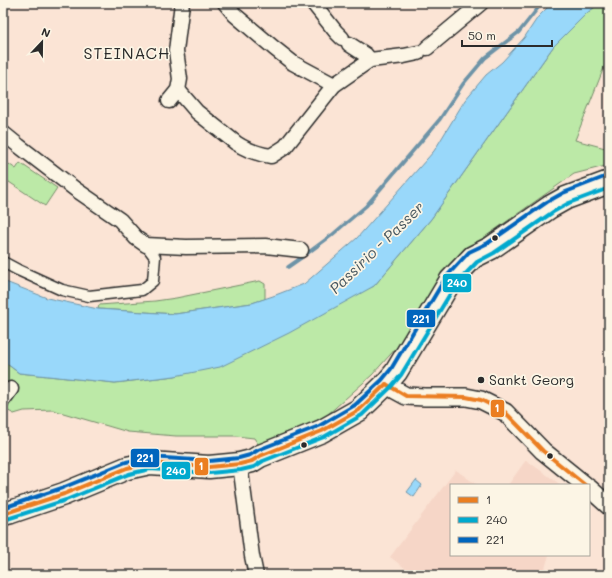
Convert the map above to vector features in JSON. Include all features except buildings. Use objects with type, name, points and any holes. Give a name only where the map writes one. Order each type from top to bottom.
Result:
[{"type":"main road","points":[[3,514],[64,494],[127,468],[150,463],[209,466],[240,464],[322,431],[359,410],[386,384],[396,372],[451,280],[473,257],[491,248],[550,207],[566,198],[609,182]]},
{"type":"street","points":[[182,3],[176,51],[176,90],[197,112],[242,147],[257,154],[271,156],[285,147],[334,85],[370,60],[404,56],[423,50],[481,3]]},
{"type":"street","points":[[225,3],[235,15],[293,63],[334,85]]},
{"type":"street","points":[[314,3],[336,32],[366,55],[370,60]]},
{"type":"street","points":[[3,133],[75,189],[120,220],[136,238],[146,245],[154,257],[153,280],[142,290],[89,296],[62,290],[3,262]]},
{"type":"street","points":[[146,245],[186,247],[266,246],[301,250]]},
{"type":"street","points":[[386,384],[406,396],[466,397],[480,400],[505,412],[543,451],[584,484]]},
{"type":"street","points":[[240,464],[252,556],[256,575]]},
{"type":"street","points":[[590,489],[609,506]]},
{"type":"shaded area","points":[[526,460],[560,484],[509,484]]},
{"type":"shaded area","points":[[456,470],[476,484],[450,484],[450,556],[549,556],[543,575],[414,575],[390,557]]},
{"type":"green space","points":[[600,3],[609,3],[609,55],[575,140],[609,149],[609,165],[574,174],[482,239],[448,267],[398,346],[372,375],[326,416],[260,447],[254,438],[236,436],[176,436],[128,432],[53,410],[24,411],[14,414],[3,408],[3,361],[19,373],[115,383],[175,376],[374,286],[431,219],[553,47],[587,13]]},
{"type":"green space","points":[[3,160],[16,169],[20,163],[57,188],[45,206],[3,178]]},
{"type":"green space","points":[[260,281],[265,284],[265,299],[252,303],[175,314],[98,309],[99,305],[176,298]]},
{"type":"water","name":"Passirio - Passer","points":[[552,3],[600,3],[587,13],[553,47],[431,219],[374,286],[289,333],[220,367],[175,376],[115,383],[19,373],[3,361],[3,281],[47,298],[98,309],[175,314],[252,303],[304,284],[357,238],[434,151],[465,100],[486,75],[502,62],[524,38],[538,17]]},
{"type":"water","points":[[416,480],[422,485],[414,497],[407,492]]},
{"type":"waterway","points":[[288,267],[332,235],[366,206],[440,119],[463,84],[485,58],[519,32],[542,3]]},
{"type":"transit line","name":"221","points":[[3,508],[62,488],[126,462],[150,457],[209,461],[239,458],[250,455],[258,450],[319,426],[355,405],[382,380],[391,369],[446,277],[469,252],[488,243],[547,202],[563,193],[607,176]]},
{"type":"transit line","name":"240","points":[[4,520],[66,500],[129,474],[150,469],[210,473],[241,470],[254,467],[263,461],[324,437],[362,415],[390,388],[401,375],[456,284],[477,262],[494,253],[553,212],[569,203],[609,188]]},
{"type":"transit line","name":"1","points":[[386,384],[406,396],[466,397],[481,400],[505,412],[543,451],[584,484]]},
{"type":"transit line","name":"1","points":[[3,514],[64,494],[127,468],[150,463],[209,467],[240,464],[252,461],[260,456],[322,431],[359,410],[386,384]]},
{"type":"place","name":"Sankt Georg","points":[[481,380]]},
{"type":"district","name":"STEINACH","points":[[127,53]]}]
